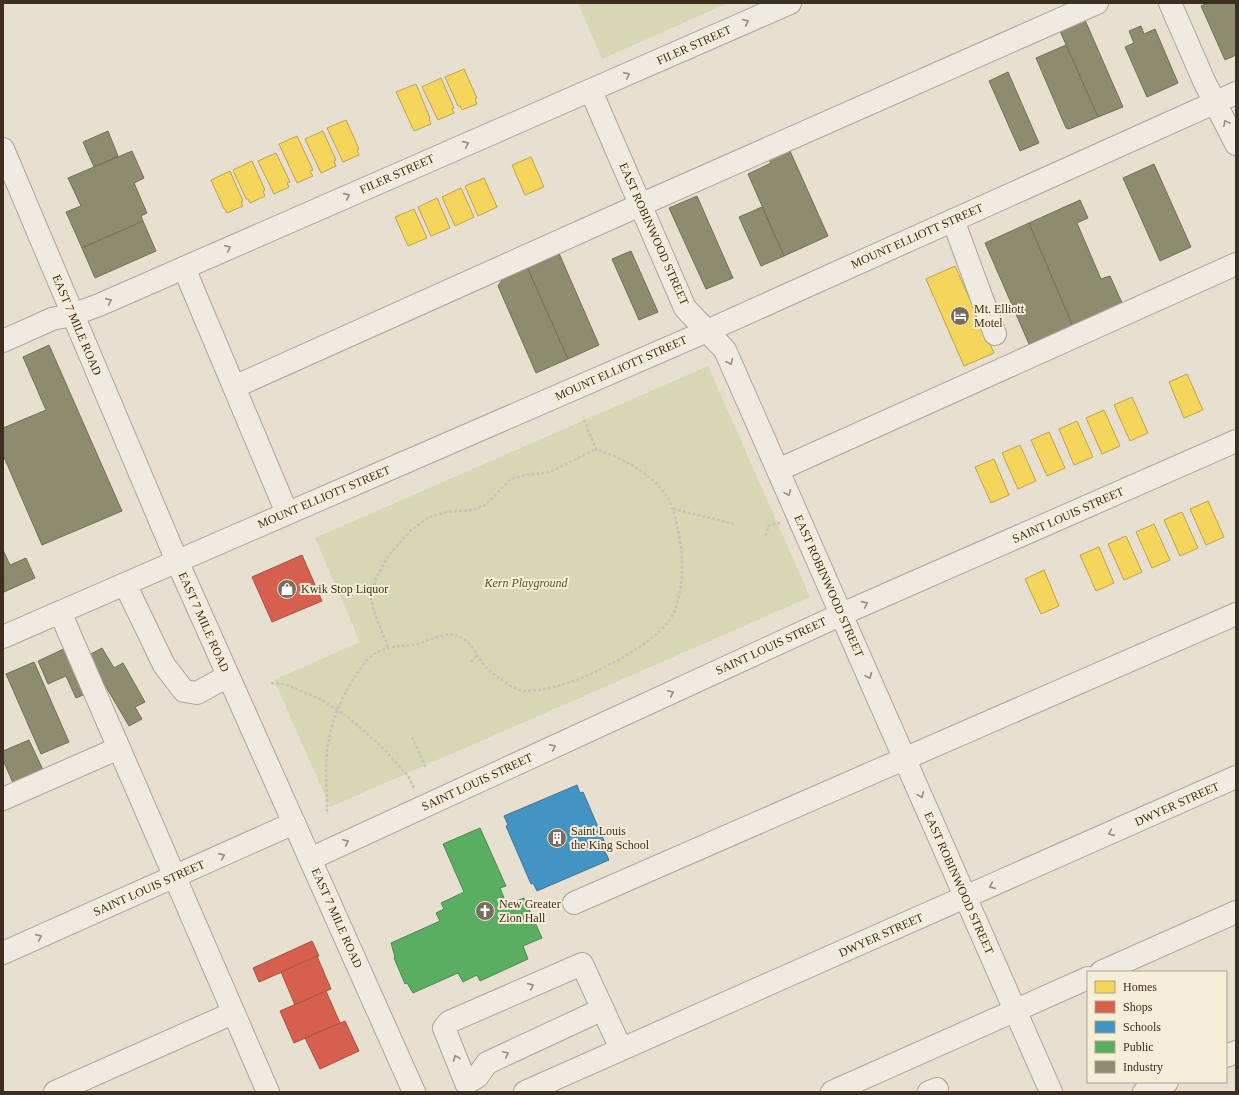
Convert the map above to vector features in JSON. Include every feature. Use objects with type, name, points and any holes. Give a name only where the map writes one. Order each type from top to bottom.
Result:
[{"type":"street","name":"FILER STREET","points":[[3,340],[52,319],[72,315],[99,305],[526,117],[591,91],[790,3]]},
{"type":"street","points":[[234,386],[640,204],[1097,3]]},
{"type":"street","points":[[1170,3],[1204,81],[1236,144]]},
{"type":"street","name":"EAST ROBINWOOD STREET","points":[[591,91],[685,308],[725,350],[1051,1092]]},
{"type":"street","name":"MOUNT ELLIOTT STREET","points":[[3,637],[707,331],[1236,93]]},
{"type":"street","name":"EAST 7 MILE ROAD","points":[[3,149],[8,174],[72,315],[177,561],[414,1092]]},
{"type":"street","points":[[953,220],[995,334]]},
{"type":"street","points":[[778,470],[1236,264]]},
{"type":"street","points":[[184,268],[287,513]]},
{"type":"street","name":"SAINT LOUIS STREET","points":[[310,859],[842,614],[1236,441]]},
{"type":"street","points":[[125,584],[164,665],[184,691],[197,693],[228,676]]},
{"type":"street","points":[[60,612],[268,1092]]},
{"type":"street","points":[[574,903],[1236,614]]},
{"type":"street","points":[[3,799],[119,748]]},
{"type":"street","name":"DWYER STREET","points":[[538,1089],[621,1049],[1236,778]]},
{"type":"street","name":"SAINT LOUIS STREET","points":[[3,953],[294,823]]},
{"type":"street","points":[[1104,971],[1236,912]]},
{"type":"street","points":[[603,1009],[487,1063],[480,1085],[466,1083],[444,1028],[449,1022],[582,964],[603,1009],[621,1049]]},
{"type":"street","points":[[832,1092],[1087,978]]},
{"type":"street","points":[[55,1092],[233,1013]]},
{"type":"street","points":[[1144,1092],[1165,1083]]},
{"type":"path","points":[[328,812],[328,740],[338,710],[350,684],[365,663],[376,652],[439,637],[455,635],[468,641],[485,667],[507,683],[523,691],[535,690],[566,684],[595,672],[634,650],[657,634],[672,616],[679,597],[682,580],[678,524],[670,501],[658,486],[641,471],[618,457],[596,448],[583,417]]},
{"type":"path","points":[[388,648],[371,600],[376,578],[389,555],[411,530],[429,517],[447,512],[472,510],[485,504],[511,479],[525,475],[550,472],[596,448]]},
{"type":"path","points":[[673,509],[734,524]]},
{"type":"path","points":[[766,536],[768,526],[780,523]]},
{"type":"path","points":[[471,662],[477,655]]},
{"type":"path","points":[[271,683],[287,685],[320,699],[347,716],[385,750],[408,776],[423,807]]},
{"type":"path","points":[[412,737],[426,768]]},
{"type":"green space","points":[[578,3],[728,3],[602,59]]},
{"type":"green space","name":"Kern Playground","points":[[708,366],[810,597],[330,807],[274,680],[360,642],[315,538]]},
{"type":"building: Homes","points":[[464,69],[477,98],[475,99],[477,104],[462,110],[460,106],[458,106],[445,77]]},
{"type":"building: Homes","points":[[441,78],[454,108],[452,109],[454,113],[438,120],[422,87]]},
{"type":"building: Homes","points":[[416,84],[431,124],[414,131],[396,92]]},
{"type":"building: Homes","points":[[346,120],[359,149],[357,150],[359,155],[343,162],[327,128]]},
{"type":"building: Homes","points":[[323,131],[336,160],[334,161],[336,166],[321,173],[305,139]]},
{"type":"building: Homes","points":[[297,136],[313,170],[310,171],[313,176],[297,183],[279,144]]},
{"type":"building: Homes","points":[[276,153],[290,182],[287,183],[289,187],[274,194],[258,161]]},
{"type":"building: Homes","points":[[531,157],[544,187],[525,195],[512,165]]},
{"type":"building: Homes","points":[[252,161],[265,190],[263,191],[265,196],[250,203],[248,199],[246,199],[233,170]]},
{"type":"building: Homes","points":[[230,171],[243,201],[241,202],[243,206],[227,213],[211,180]]},
{"type":"building: Homes","points":[[484,178],[497,207],[478,216],[465,186]]},
{"type":"building: Homes","points":[[461,188],[474,217],[455,226],[442,197]]},
{"type":"building: Homes","points":[[437,198],[450,228],[431,236],[418,207]]},
{"type":"building: Homes","points":[[414,209],[427,238],[408,246],[395,217]]},
{"type":"building: Homes","name":"Mt. Elliott Motel","points":[[955,266],[994,353],[964,366],[926,279]]},
{"type":"building: Homes","points":[[1187,374],[1203,410],[1184,418],[1169,382]]},
{"type":"building: Homes","points":[[1132,397],[1148,433],[1130,441],[1114,405]]},
{"type":"building: Homes","points":[[1104,410],[1120,446],[1102,454],[1086,418]]},
{"type":"building: Homes","points":[[1077,421],[1093,457],[1074,465],[1059,429]]},
{"type":"building: Homes","points":[[1049,432],[1065,468],[1047,476],[1031,440]]},
{"type":"building: Homes","points":[[1020,445],[1036,481],[1018,489],[1002,453]]},
{"type":"building: Homes","points":[[994,459],[1009,495],[991,503],[975,467]]},
{"type":"building: Homes","points":[[1208,501],[1224,537],[1206,545],[1190,509]]},
{"type":"building: Homes","points":[[1182,512],[1198,548],[1180,556],[1164,520]]},
{"type":"building: Homes","points":[[1154,524],[1170,560],[1152,568],[1136,532]]},
{"type":"building: Homes","points":[[1126,536],[1142,572],[1124,580],[1108,544]]},
{"type":"building: Homes","points":[[1099,547],[1114,583],[1096,591],[1080,555]]},
{"type":"building: Homes","points":[[1044,570],[1059,606],[1041,614],[1025,579]]},
{"type":"building: Shops","points":[[302,555],[322,601],[272,622],[252,577]]},
{"type":"building: Shops","points":[[312,941],[319,956],[259,982],[253,968]]},
{"type":"building: Shops","points":[[317,956],[331,989],[295,1005],[281,972]]},
{"type":"building: Shops","points":[[326,991],[340,1023],[294,1043],[280,1011]]},
{"type":"building: Shops","points":[[345,1021],[359,1051],[320,1069],[305,1038]]},
{"type":"building: Schools","name":"Saint Louis the King School","points":[[577,785],[580,793],[583,792],[608,850],[605,851],[609,860],[537,891],[533,883],[531,884],[506,826],[508,825],[504,816]]},
{"type":"building: Public","name":"New Greater Zion Hall","points":[[480,828],[506,886],[500,888],[507,905],[524,898],[542,938],[523,946],[528,959],[480,981],[477,975],[463,982],[458,973],[413,993],[407,983],[405,984],[394,958],[391,943],[440,921],[436,913],[444,909],[441,903],[464,892],[443,844]]},
{"type":"building: Industry","points":[[1208,3],[1236,3],[1236,55],[1225,60],[1201,6]]},
{"type":"building: Industry","points":[[1085,20],[1123,107],[1098,117],[1060,31]]},
{"type":"building: Industry","points":[[1141,26],[1144,34],[1155,29],[1178,83],[1147,97],[1125,47],[1134,43],[1129,31]]},
{"type":"building: Industry","points":[[1066,45],[1098,117],[1069,129],[1066,128],[1036,58]]},
{"type":"building: Industry","points":[[1008,72],[1039,143],[1020,151],[989,81]]},
{"type":"building: Industry","points":[[108,131],[118,156],[94,167],[83,142]]},
{"type":"building: Industry","points":[[132,151],[144,178],[134,183],[147,213],[141,216],[143,221],[82,248],[66,212],[81,206],[68,178]]},
{"type":"building: Industry","points":[[790,151],[828,236],[784,256],[748,174],[771,163],[769,160]]},
{"type":"building: Industry","points":[[1154,164],[1191,247],[1160,261],[1123,178]]},
{"type":"building: Industry","points":[[697,196],[733,278],[706,289],[669,208]]},
{"type":"building: Industry","points":[[1080,200],[1088,218],[1077,223],[1101,279],[1110,276],[1123,305],[1073,327],[1029,223]]},
{"type":"building: Industry","points":[[762,207],[784,256],[761,266],[739,217]]},
{"type":"building: Industry","points":[[143,221],[156,251],[95,278],[82,248]]},
{"type":"building: Industry","points":[[1029,223],[1073,327],[1029,344],[985,243]]},
{"type":"building: Industry","points":[[558,251],[599,345],[568,359],[526,265]]},
{"type":"building: Industry","points":[[631,251],[658,312],[639,320],[612,259]]},
{"type":"building: Industry","points":[[526,265],[568,359],[536,373],[498,286],[506,274]]},
{"type":"building: Industry","points":[[49,345],[122,511],[42,545],[3,455],[3,428],[46,410],[23,357]]},
{"type":"building: Industry","points":[[3,550],[10,565],[26,558],[35,578],[4,592]]},
{"type":"building: Industry","points":[[68,647],[88,693],[76,698],[66,676],[48,684],[38,661]]},
{"type":"building: Industry","points":[[102,648],[114,668],[123,663],[145,702],[135,707],[142,719],[129,726],[89,655]]},
{"type":"building: Industry","points":[[34,662],[69,742],[41,754],[6,674]]},
{"type":"building: Industry","points":[[29,740],[43,770],[13,783],[3,760],[3,751]]},
{"type":"place","name":"Mt. Elliott Motel","points":[[960,316]]},
{"type":"place","name":"Kwik Stop Liquor","points":[[287,589]]},
{"type":"place","name":"Saint Louis the King School","points":[[557,838]]},
{"type":"place","name":"New Greater Zion Hall","points":[[485,911]]}]
